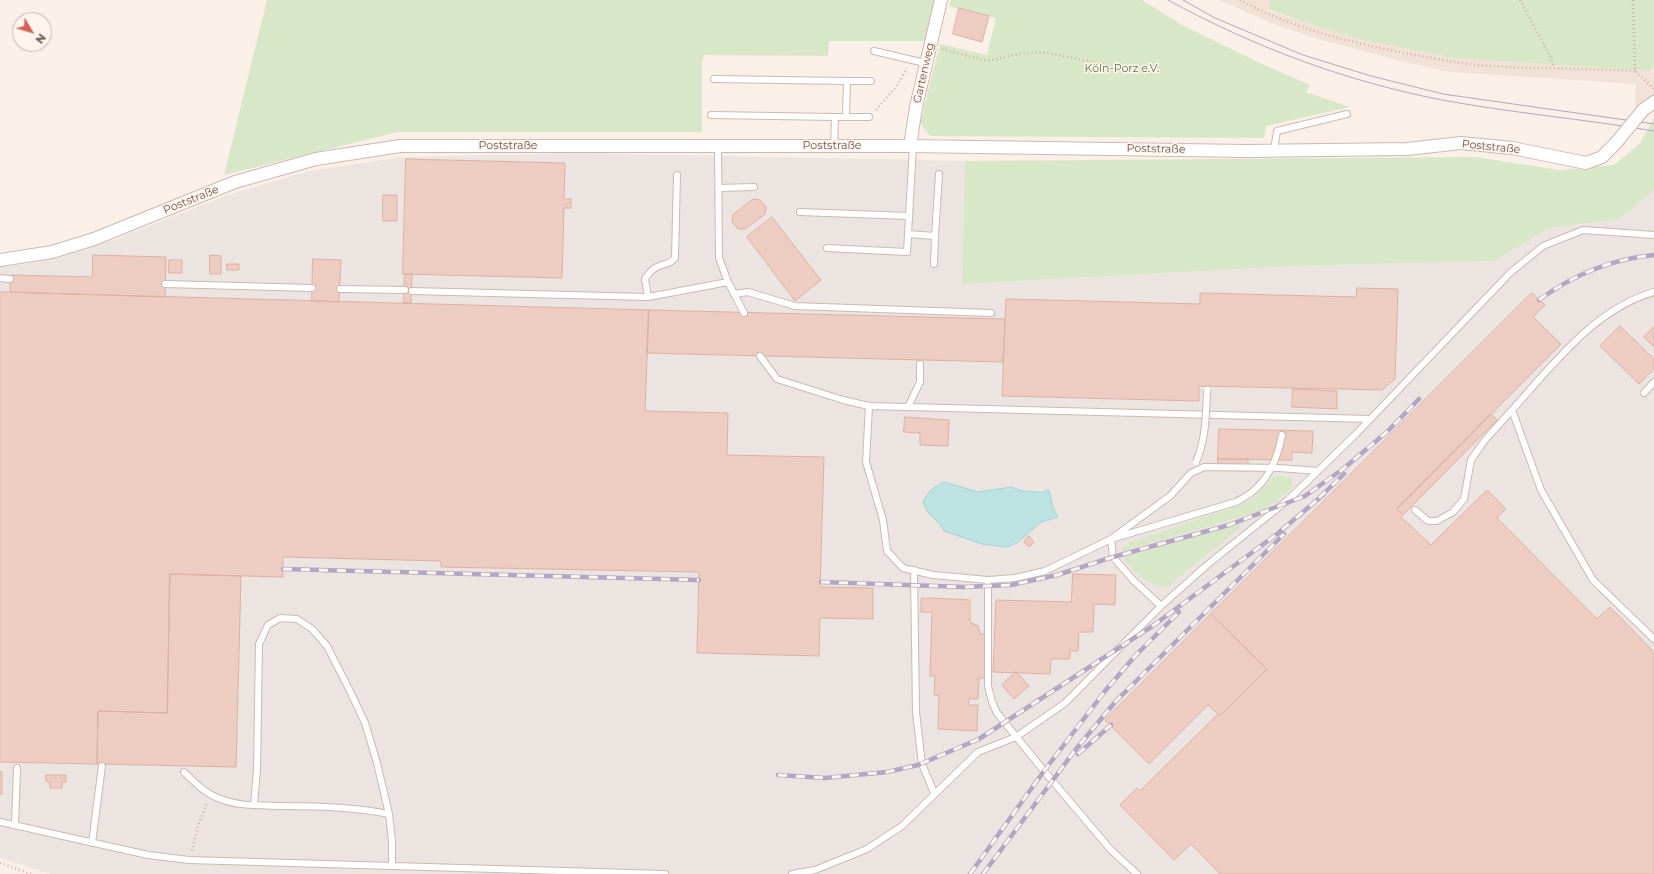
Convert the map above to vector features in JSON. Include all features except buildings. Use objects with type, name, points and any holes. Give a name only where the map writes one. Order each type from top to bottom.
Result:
[{"type":"street","name":"Gartenweg","points":[[911,146],[916,107],[925,63],[941,0]]},
{"type":"street","name":"Poststraße","points":[[0,260],[52,252],[94,239],[235,182],[316,159],[400,146],[911,146],[1274,150],[1407,149],[1461,143],[1512,148],[1586,163],[1602,157],[1615,144],[1643,110],[1654,102]]},
{"type":"lane","points":[[874,51],[925,63]]},
{"type":"lane","points":[[714,78],[871,81]]},
{"type":"lane","points":[[846,117],[847,81]]},
{"type":"lane","points":[[1274,150],[1277,131],[1347,114]]},
{"type":"lane","points":[[711,115],[869,117]]},
{"type":"lane","points":[[834,146],[835,116]]},
{"type":"lane","points":[[718,146],[719,258],[728,282],[744,313]]},
{"type":"lane","points":[[827,248],[907,252],[911,146]]},
{"type":"lane","points":[[934,264],[939,174]]},
{"type":"lane","points":[[648,297],[646,279],[656,267],[671,262],[674,258],[677,175]]},
{"type":"lane","points":[[718,188],[754,187]]},
{"type":"lane","points":[[800,212],[909,216]]},
{"type":"lane","points":[[792,874],[815,870],[867,849],[902,826],[934,793],[978,752],[1016,737],[1065,703],[1161,606],[1207,565],[1289,499],[1371,419],[1510,273],[1543,246],[1583,230],[1654,235]]},
{"type":"lane","points":[[908,234],[935,236]]},
{"type":"lane","points":[[0,278],[10,278]]},
{"type":"lane","points":[[412,291],[648,297],[728,282]]},
{"type":"lane","points":[[166,284],[312,288]]},
{"type":"lane","points":[[340,289],[405,290]]},
{"type":"lane","points":[[734,294],[748,292],[795,306],[991,312]]},
{"type":"lane","points":[[1415,510],[1428,521],[1437,521],[1453,512],[1464,499],[1471,460],[1485,440],[1566,350],[1601,319],[1637,297],[1654,292]]},
{"type":"lane","points":[[760,356],[777,379],[843,400],[869,406],[1371,419]]},
{"type":"lane","points":[[908,407],[920,382],[920,364]]},
{"type":"lane","points":[[1644,393],[1654,382]]},
{"type":"lane","points":[[1111,539],[1170,496],[1191,473],[1201,450],[1205,429],[1207,390]]},
{"type":"lane","points":[[869,406],[866,462],[883,520],[887,551],[903,568],[933,575],[988,580],[1015,578],[1045,571],[1111,539],[1236,502],[1252,492],[1265,479],[1276,460],[1282,435]]},
{"type":"lane","points":[[1512,410],[1541,490],[1593,580],[1654,639]]},
{"type":"lane","points":[[1191,473],[1204,467],[1318,471]]},
{"type":"lane","points":[[1111,539],[1113,557],[1161,606]]},
{"type":"lane","points":[[914,570],[916,712],[922,764],[934,793]]},
{"type":"lane","points":[[988,580],[988,686],[992,702],[997,713],[1111,850],[1137,874]]},
{"type":"lane","points":[[254,805],[257,770],[259,644],[268,625],[280,618],[297,619],[312,629],[326,646],[365,723],[377,763],[389,814],[392,841],[392,866]]},
{"type":"lane","points":[[92,843],[102,766]]},
{"type":"lane","points":[[15,825],[17,768]]},
{"type":"lane","points":[[184,772],[198,786],[210,794],[233,803],[254,805],[346,807],[389,814]]},
{"type":"lane","points":[[0,822],[148,855],[189,860],[665,874]]},
{"type":"path","points":[[1240,0],[1283,21],[1316,32],[1378,48],[1463,63],[1489,66],[1635,71],[1654,90]]},
{"type":"path","points":[[1520,0],[1551,58],[1554,68]]},
{"type":"path","points":[[1633,0],[1635,71]]},
{"type":"path","points":[[930,46],[986,61],[1019,54],[1042,52],[1108,65]]},
{"type":"path","points":[[869,117],[896,87],[910,60]]},
{"type":"path","points":[[189,860],[198,826],[210,794]]},
{"type":"path","points":[[0,863],[31,874]]},
{"type":"shaded area","points":[[1219,0],[1271,0],[1268,10],[1318,27],[1361,40],[1454,58],[1650,71],[1654,66],[1652,72],[1654,73],[1654,109],[1635,106],[1636,84],[1451,72],[1404,62],[1315,38],[1274,24]]},
{"type":"shaded area","points":[[580,153],[965,161],[962,284],[1295,266],[1493,261],[1549,228],[1620,219],[1654,190],[1654,874],[51,874],[0,858],[0,267],[33,263],[64,256],[118,238],[231,194],[309,171],[403,157]],"holes":[[[944,482],[978,492],[1011,487],[1022,491],[1049,490],[1053,507],[1058,517],[1041,522],[1017,543],[1007,547],[942,526],[936,520]]]},
{"type":"green space","points":[[267,0],[937,0],[929,41],[829,41],[828,56],[704,55],[702,63],[702,132],[398,132],[224,175]]},
{"type":"green space","name":"Köln-Porz e.V.","points":[[951,0],[1142,0],[1182,25],[1260,63],[1310,85],[1306,92],[1350,107],[1266,126],[1264,138],[930,136],[920,123],[940,44],[987,55],[996,18],[949,6]]},
{"type":"green space","points":[[1271,0],[1654,0],[1654,66],[1650,71],[1454,58],[1361,40],[1318,27],[1268,9]]},
{"type":"green space","points":[[1654,118],[1654,190],[1620,219],[1549,228],[1494,261],[1295,266],[962,284],[965,161],[1476,157],[1559,170],[1614,165],[1640,143]]},
{"type":"green space","points":[[1274,476],[1291,477],[1292,485],[1290,490],[1265,510],[1122,551],[1124,546],[1129,543],[1243,504],[1260,492]]},
{"type":"green space","points":[[1240,524],[1240,528],[1175,580],[1176,582],[1169,586],[1155,585],[1148,582],[1125,561],[1124,557]]},
{"type":"water","points":[[944,482],[978,492],[1011,487],[1022,491],[1042,492],[1049,490],[1053,507],[1058,517],[1041,522],[1017,543],[1007,547],[982,544],[944,531],[942,526],[930,515],[925,507],[923,501],[931,490]]},
{"type":"tram line","points":[[1168,0],[1233,33],[1267,47],[1370,83],[1468,105],[1654,131]]},
{"type":"tram line","points":[[1183,0],[1215,18],[1303,55],[1371,76],[1443,94],[1654,124]]},
{"type":"railway","points":[[1539,300],[1565,283],[1608,264],[1654,255]]},
{"type":"railway","points":[[821,582],[964,587],[1011,585],[1057,575],[1113,557],[1229,525],[1305,496],[1343,469],[1388,431],[1419,399]]},
{"type":"railway","points":[[1319,498],[1344,474]]},
{"type":"railway","points":[[778,775],[825,778],[887,772],[918,765],[979,739],[1154,625],[1277,534],[1323,495]]},
{"type":"railway","points":[[983,874],[1076,749],[1116,701],[1284,534]]},
{"type":"railway","points":[[283,569],[699,580]]},
{"type":"railway","points":[[970,874],[1044,771],[1105,691],[1135,656],[1179,612]]},
{"type":"railway","points":[[1078,754],[1111,725]]}]
